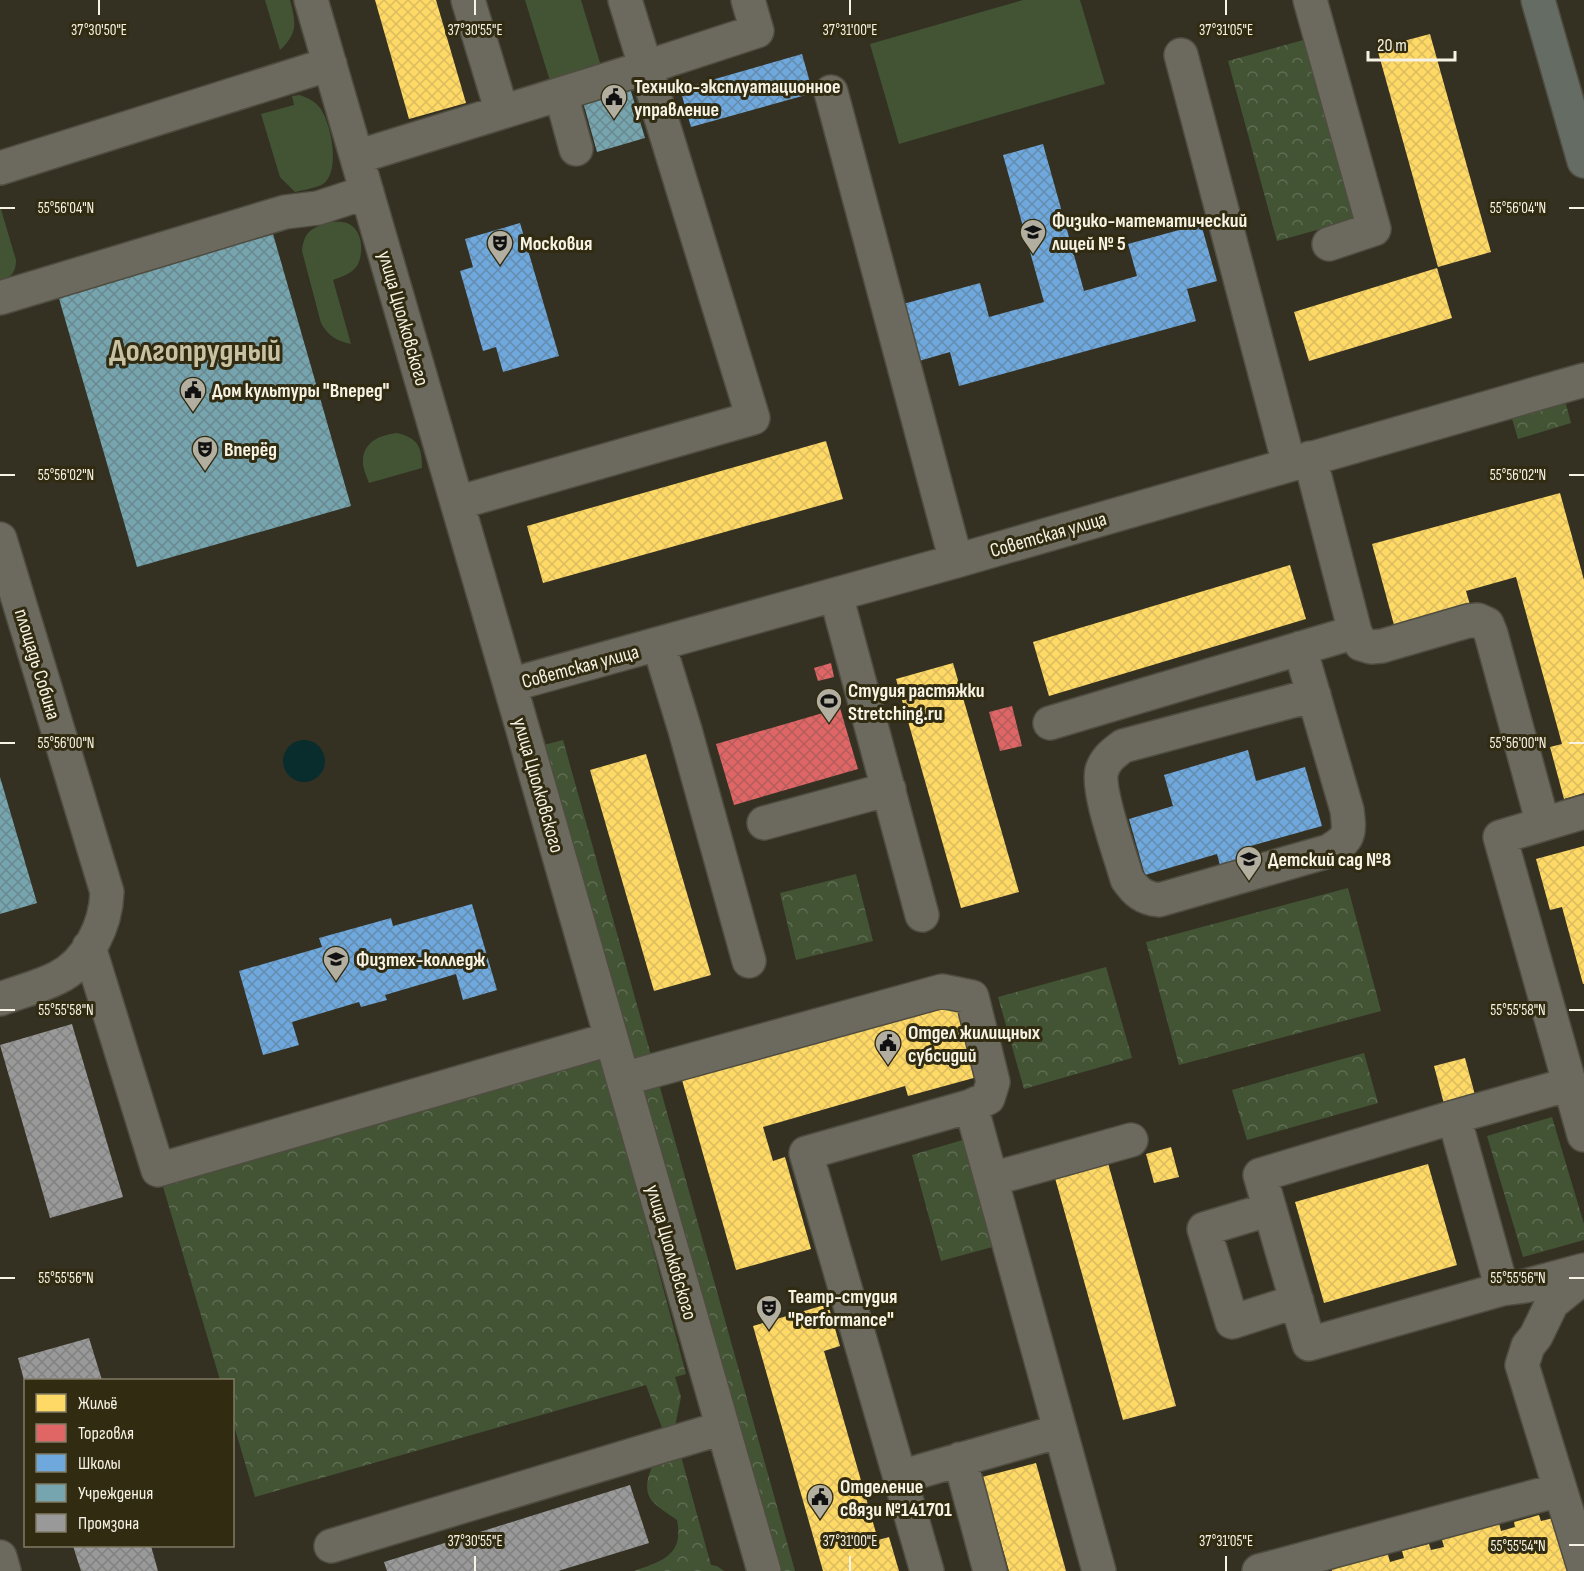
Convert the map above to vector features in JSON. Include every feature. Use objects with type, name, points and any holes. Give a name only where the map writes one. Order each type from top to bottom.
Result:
[{"type":"main road","points":[[1538,0],[1584,161]]},
{"type":"street","name":"улица Циолковского","points":[[311,0],[764,1571]]},
{"type":"street","points":[[468,0],[502,112]]},
{"type":"street","points":[[457,503],[753,418],[717,294],[644,68],[625,0]]},
{"type":"street","points":[[357,157],[644,68],[757,30],[748,0]]},
{"type":"street","points":[[1320,2],[1374,229],[1329,244]]},
{"type":"street","points":[[1181,55],[1300,461],[1355,632],[1361,644],[1371,647],[1382,646],[1468,621],[1478,620],[1487,624],[1543,824]]},
{"type":"street","points":[[0,168],[330,64]]},
{"type":"street","points":[[831,92],[956,561]]},
{"type":"street","points":[[561,94],[576,149]]},
{"type":"street","points":[[0,298],[285,212],[318,208],[367,192]]},
{"type":"street","name":"Советская улица","points":[[510,684],[836,595],[1584,380]]},
{"type":"street","name":"площадь Собина","points":[[3,557],[107,892],[102,924],[89,947]]},
{"type":"street","points":[[836,595],[922,915]]},
{"type":"street","points":[[1050,723],[1355,632]]},
{"type":"street","points":[[658,645],[685,730],[749,961]]},
{"type":"street","points":[[1300,648],[1314,695],[1347,810],[1350,830],[1346,841],[1329,851],[1159,900],[1145,898],[1134,890],[1127,879],[1102,791],[1101,772],[1108,757],[1123,746],[1314,695]]},
{"type":"street","points":[[764,823],[889,789]]},
{"type":"street","points":[[1584,812],[1500,837],[1584,1135]]},
{"type":"street","points":[[89,947],[158,1170],[610,1039]]},
{"type":"street","points":[[0,999],[59,977],[77,963],[89,947]]},
{"type":"street","points":[[623,1079],[942,991],[972,997],[993,1082],[988,1098],[971,1106],[806,1153],[927,1571]]},
{"type":"street","points":[[1570,1084],[1260,1175],[1309,1344],[1502,1289],[1525,1286],[1584,1270]]},
{"type":"street","points":[[971,1106],[1099,1571]]},
{"type":"street","points":[[1454,1118],[1502,1289]]},
{"type":"street","points":[[992,1179],[1131,1140]]},
{"type":"street","points":[[1270,1209],[1204,1229],[1232,1322],[1297,1301]]},
{"type":"street","points":[[1584,1277],[1552,1303],[1536,1336],[1528,1346],[1522,1365],[1584,1567]]},
{"type":"street","points":[[331,1546],[722,1428]]},
{"type":"street","points":[[900,1477],[1060,1431]]},
{"type":"street","points":[[960,1459],[990,1571]]},
{"type":"street","points":[[1259,1571],[1559,1490]]},
{"type":"street","points":[[0,1557],[4,1571]]},
{"type":"green space","points":[[265,0],[290,0],[294,15],[293,33],[280,50]]},
{"type":"green space","points":[[525,0],[581,0],[601,66],[550,81]]},
{"type":"green space","points":[[1023,0],[1080,0],[1105,84],[899,144],[870,44]]},
{"type":"green space","points":[[1307,39],[1357,219],[1277,241],[1228,61]]},
{"type":"green space","points":[[300,95],[316,103],[324,115],[331,135],[333,158],[332,169],[323,184],[295,192],[280,177],[261,114],[294,105],[292,96]]},
{"type":"green space","points":[[0,206],[16,260],[12,274],[0,281]]},
{"type":"green space","points":[[330,222],[349,224],[354,227],[360,237],[361,255],[357,266],[349,273],[333,280],[351,344],[333,337],[321,323],[302,251],[310,231]]},
{"type":"green space","points":[[1564,397],[1571,423],[1518,439],[1510,412]]},
{"type":"green space","points":[[397,433],[410,438],[420,449],[422,468],[369,483],[363,465],[366,450],[373,441]]},
{"type":"green space","points":[[563,740],[795,1571],[777,1571],[540,746]]},
{"type":"green space","points":[[856,874],[873,941],[796,960],[780,893]]},
{"type":"green space","points":[[1348,888],[1381,1011],[1179,1065],[1146,942]]},
{"type":"green space","points":[[1106,967],[1132,1058],[1024,1089],[998,997]]},
{"type":"green space","points":[[1364,1053],[1378,1103],[1247,1140],[1232,1090]]},
{"type":"green space","points":[[601,1055],[686,1374],[675,1377],[681,1397],[674,1431],[711,1565],[724,1571],[634,1571],[654,1564],[669,1555],[674,1549],[678,1532],[677,1520],[653,1502],[647,1487],[651,1471],[667,1441],[646,1385],[255,1497],[234,1425],[234,1379],[220,1379],[162,1183]]},
{"type":"green space","points":[[1552,1117],[1584,1224],[1584,1240],[1523,1257],[1487,1136]]},
{"type":"green space","points":[[966,1139],[996,1246],[941,1261],[912,1155]]},
{"type":"water","points":[[304,740],[319,746],[325,761],[319,776],[304,782],[289,776],[283,761],[289,746]]},
{"type":"building: Жильё","points":[[375,0],[436,0],[466,103],[409,119]]},
{"type":"building: Жильё","points":[[1430,34],[1491,252],[1438,267],[1377,48]]},
{"type":"building: Жильё","points":[[1437,268],[1452,318],[1309,361],[1294,312]]},
{"type":"building: Жильё","points":[[826,441],[843,499],[543,583],[527,526]]},
{"type":"building: Жильё","points":[[1560,493],[1584,580],[1584,793],[1564,799],[1550,747],[1562,744],[1516,577],[1466,591],[1470,605],[1394,625],[1372,544]]},
{"type":"building: Жильё","points":[[1290,565],[1306,619],[1049,696],[1033,642]]},
{"type":"building: Жильё","points":[[953,663],[1019,892],[961,908],[896,679]]},
{"type":"building: Жильё","points":[[646,754],[711,975],[654,991],[590,770]]},
{"type":"building: Жильё","points":[[1584,846],[1583,984],[1562,907],[1550,910],[1536,859]]},
{"type":"building: Жильё","points":[[959,1001],[981,1076],[908,1096],[905,1086],[763,1127],[773,1161],[785,1157],[811,1249],[736,1270],[682,1080]]},
{"type":"building: Жильё","points":[[1465,1058],[1475,1095],[1444,1104],[1434,1066]]},
{"type":"building: Жильё","points":[[1171,1147],[1179,1177],[1154,1183],[1146,1154]]},
{"type":"building: Жильё","points":[[1106,1156],[1176,1406],[1123,1420],[1053,1171]]},
{"type":"building: Жильё","points":[[1428,1164],[1457,1265],[1324,1303],[1295,1202]]},
{"type":"building: Жильё","points":[[828,1304],[840,1346],[824,1351],[878,1540],[889,1537],[899,1571],[823,1571],[753,1326]]},
{"type":"building: Жильё","points":[[1036,1463],[1066,1571],[1009,1571],[982,1477]]},
{"type":"building: Жильё","points":[[1539,1515],[1541,1521],[1558,1517],[1573,1571],[1332,1571],[1331,1566],[1387,1551],[1390,1562],[1404,1558],[1402,1551],[1429,1544],[1431,1550],[1444,1547],[1441,1536],[1498,1519],[1501,1531],[1515,1527],[1514,1522]]},
{"type":"building: Торговля","points":[[831,663],[834,677],[818,681],[814,668]]},
{"type":"building: Торговля","points":[[1012,706],[1022,746],[1000,751],[989,712]]},
{"type":"building: Торговля","points":[[840,708],[858,769],[734,805],[716,744]]},
{"type":"building: Школы","points":[[802,54],[813,93],[691,127],[680,89]]},
{"type":"building: Школы","points":[[1043,144],[1084,291],[1137,276],[1128,244],[1201,224],[1217,281],[1187,289],[1196,321],[959,386],[950,352],[919,361],[903,304],[980,283],[989,317],[1044,302],[1003,155]]},
{"type":"building: Школы","points":[[520,223],[559,356],[503,372],[496,347],[483,351],[460,271],[473,267],[465,239]]},
{"type":"building: Школы","points":[[1248,750],[1256,781],[1305,767],[1322,826],[1247,847],[1251,861],[1221,869],[1217,854],[1145,875],[1129,819],[1173,806],[1164,775]]},
{"type":"building: Школы","name":"Физтех-колледж","points":[[472,904],[497,990],[463,1000],[456,974],[385,995],[387,1000],[361,1007],[359,1002],[292,1022],[299,1045],[263,1055],[239,971],[322,947],[319,938],[391,918],[393,926]]},
{"type":"building: Учреждения","name":"Технико-эксплуатационное управление","points":[[630,88],[645,138],[597,152],[583,102]]},
{"type":"building: Учреждения","points":[[273,234],[351,506],[137,567],[58,295]]},
{"type":"building: Учреждения","points":[[0,777],[37,903],[0,914]]},
{"type":"building: Промзона","points":[[72,1024],[123,1197],[50,1218],[0,1045]]},
{"type":"building: Промзона","points":[[89,1338],[102,1379],[24,1380],[18,1358]]},
{"type":"building: Промзона","points":[[630,1485],[649,1543],[558,1571],[387,1571],[384,1562]]},
{"type":"building: Промзона","points":[[73,1547],[151,1547],[158,1571],[81,1571]]},
{"type":"place","name":"Технико-эксплуатационное управление","points":[[614,120]]},
{"type":"place","name":"Физико-математический лицей № 5","points":[[1033,255]]},
{"type":"place","name":"Московия","points":[[500,266]]},
{"type":"place","name":"Дом культуры \"Вперед\"","points":[[193,413]]},
{"type":"place","name":"Вперёд","points":[[205,472]]},
{"type":"place","name":"Студия растяжки Stretching.ru","points":[[829,724]]},
{"type":"place","name":"Детский сад №8","points":[[1249,882]]},
{"type":"place","name":"Физтех-колледж","points":[[336,982]]},
{"type":"place","name":"Отдел жилищных субсидий","points":[[888,1066]]},
{"type":"place","name":"Театр-студия \"Performance\"","points":[[769,1331]]},
{"type":"place","name":"Отделение связи №141701","points":[[820,1520]]},
{"type":"district","name":"Долгопрудный","points":[[195,350]]}]
